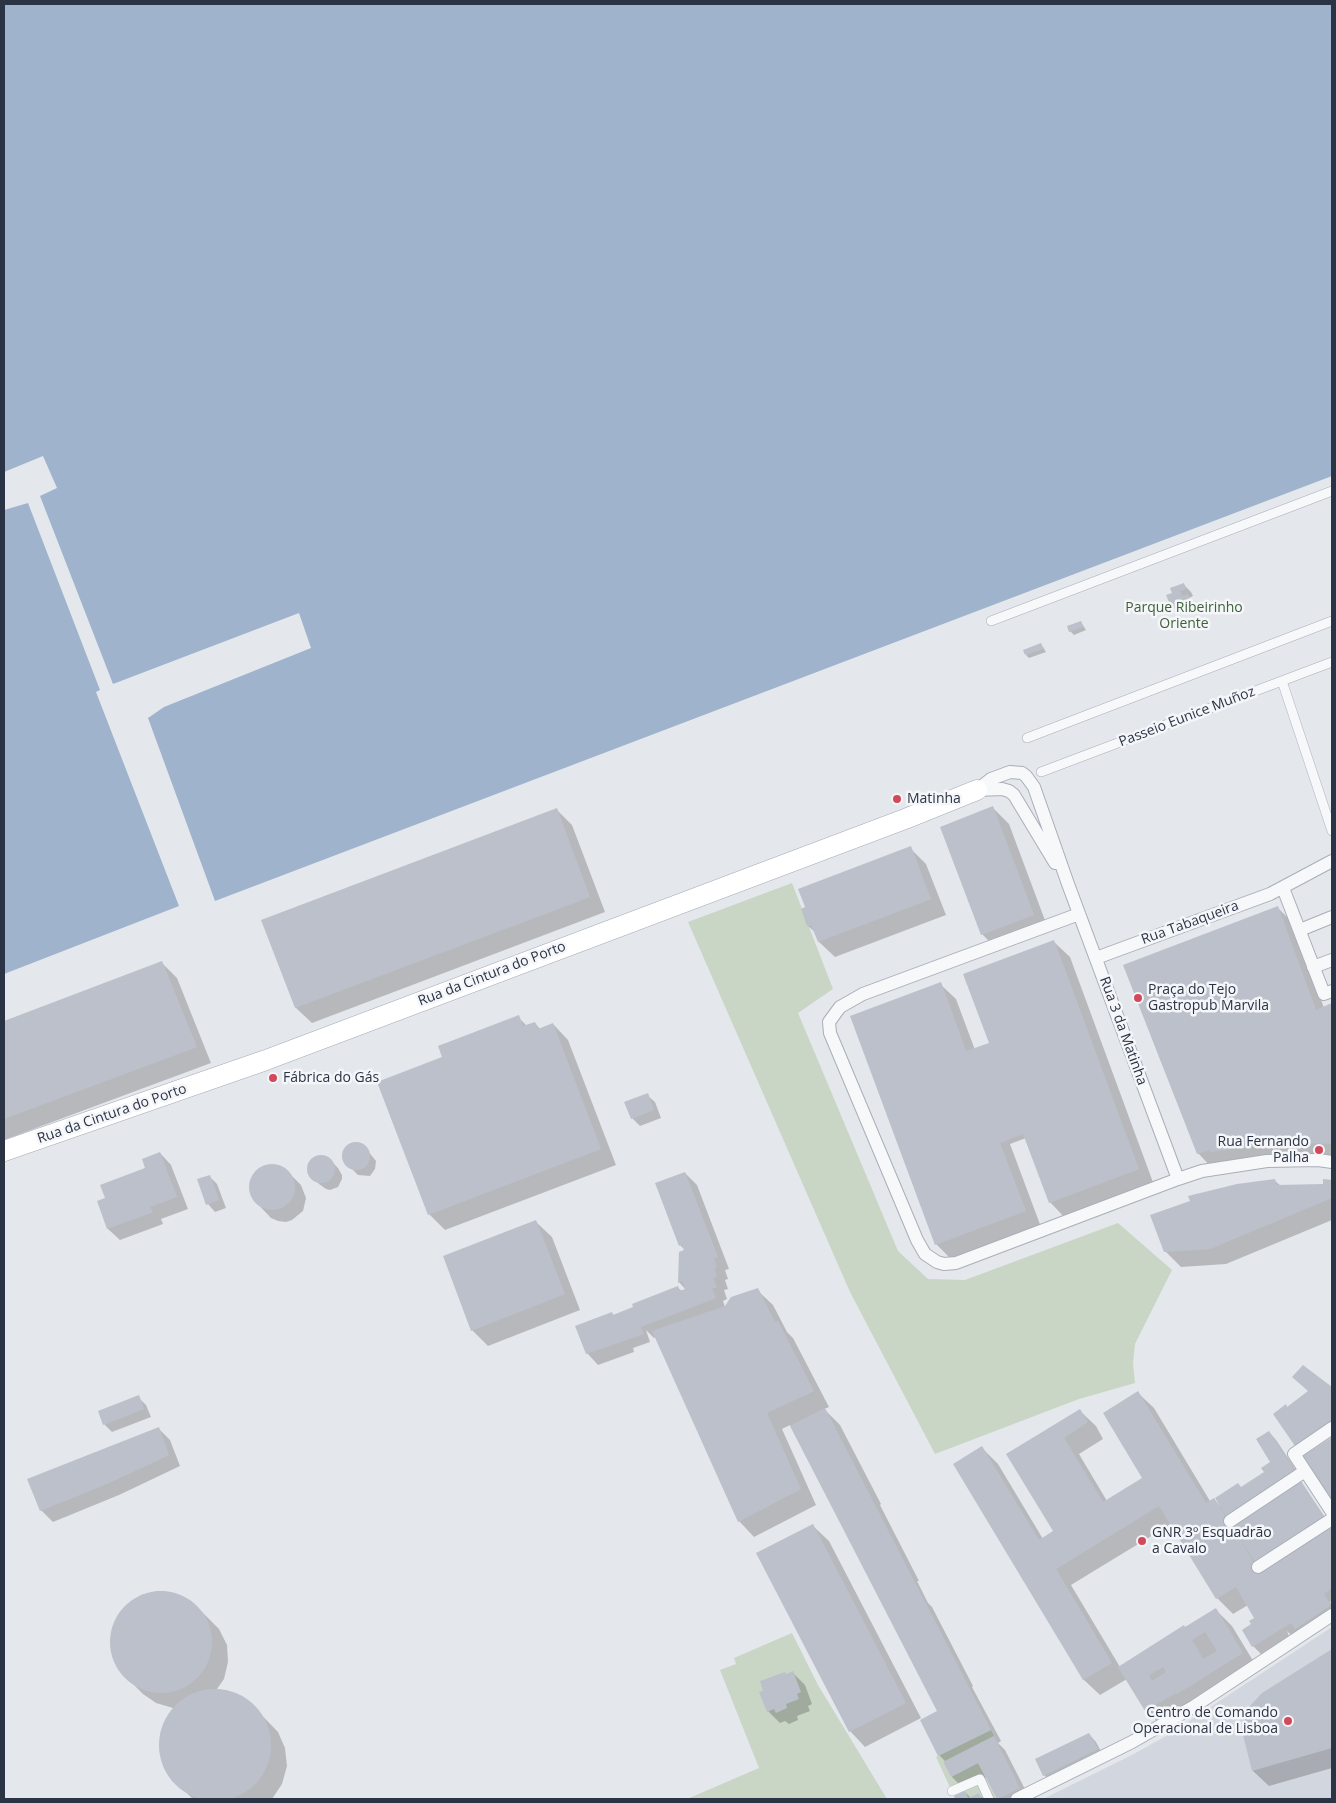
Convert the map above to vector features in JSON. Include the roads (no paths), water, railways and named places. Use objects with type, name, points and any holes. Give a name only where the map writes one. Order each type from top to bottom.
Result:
[{"type":"main road","name":"Rua da Cintura do Porto","points":[[4,1151],[274,1057],[905,819],[977,790]]},
{"type":"street","points":[[992,621],[1332,491]]},
{"type":"street","points":[[1027,738],[1332,621]]},
{"type":"street","name":"Passeio Eunice Muñoz","points":[[1041,772],[1332,662]]},
{"type":"street","points":[[1282,681],[1332,831]]},
{"type":"street","name":"Rua 3 da Matinha","points":[[977,790],[991,779],[1004,773],[1016,772],[1026,776],[1037,793],[1068,884],[1178,1179]]},
{"type":"street","name":"Rua 3 da Matinha","points":[[977,790],[1002,789],[1014,795],[1068,884]]},
{"type":"street","name":"Rua Tabaqueira","points":[[1096,958],[1283,888],[1332,861]]},
{"type":"street","points":[[1283,888],[1324,994],[1332,991]]},
{"type":"street","points":[[1079,914],[851,1000],[831,1017],[829,1022],[830,1034],[917,1240],[925,1254],[944,1264],[964,1261],[1202,1171],[1250,1163],[1318,1160],[1332,1162]]},
{"type":"street","points":[[1300,930],[1332,917]]},
{"type":"street","points":[[1313,967],[1332,960]]},
{"type":"street","points":[[1332,1428],[1294,1454],[1332,1512]]},
{"type":"street","points":[[1230,1521],[1305,1471]]},
{"type":"street","points":[[1258,1567],[1332,1518]]},
{"type":"street","points":[[1017,1799],[1132,1742],[1175,1717],[1332,1615]]},
{"type":"street","points":[[952,1791],[980,1779],[989,1799]]},
{"type":"water","points":[[4,4],[1332,4],[1332,476],[215,901],[148,718],[164,707],[311,648],[299,613],[113,684],[40,496],[57,488],[43,456],[4,472]]},
{"type":"water","points":[[28,503],[100,690],[96,692],[179,906],[4,974],[4,510]]},
{"type":"place","name":"Matinha","points":[[897,799]]},
{"type":"place","name":"Praça do Tejo Gastropub Marvila","points":[[1138,998]]},
{"type":"place","name":"Fábrica do Gás","points":[[273,1078]]},
{"type":"place","name":"Rua Fernando Palha","points":[[1319,1150]]},
{"type":"place","name":"GNR 3º Esquadrão a Cavalo","points":[[1142,1541]]},
{"type":"place","name":"Centro de Comando Operacional de Lisboa","points":[[1288,1721]]},
{"type":"park label","name":"Parque Ribeirinho Oriente","points":[[1184,616]]}]
